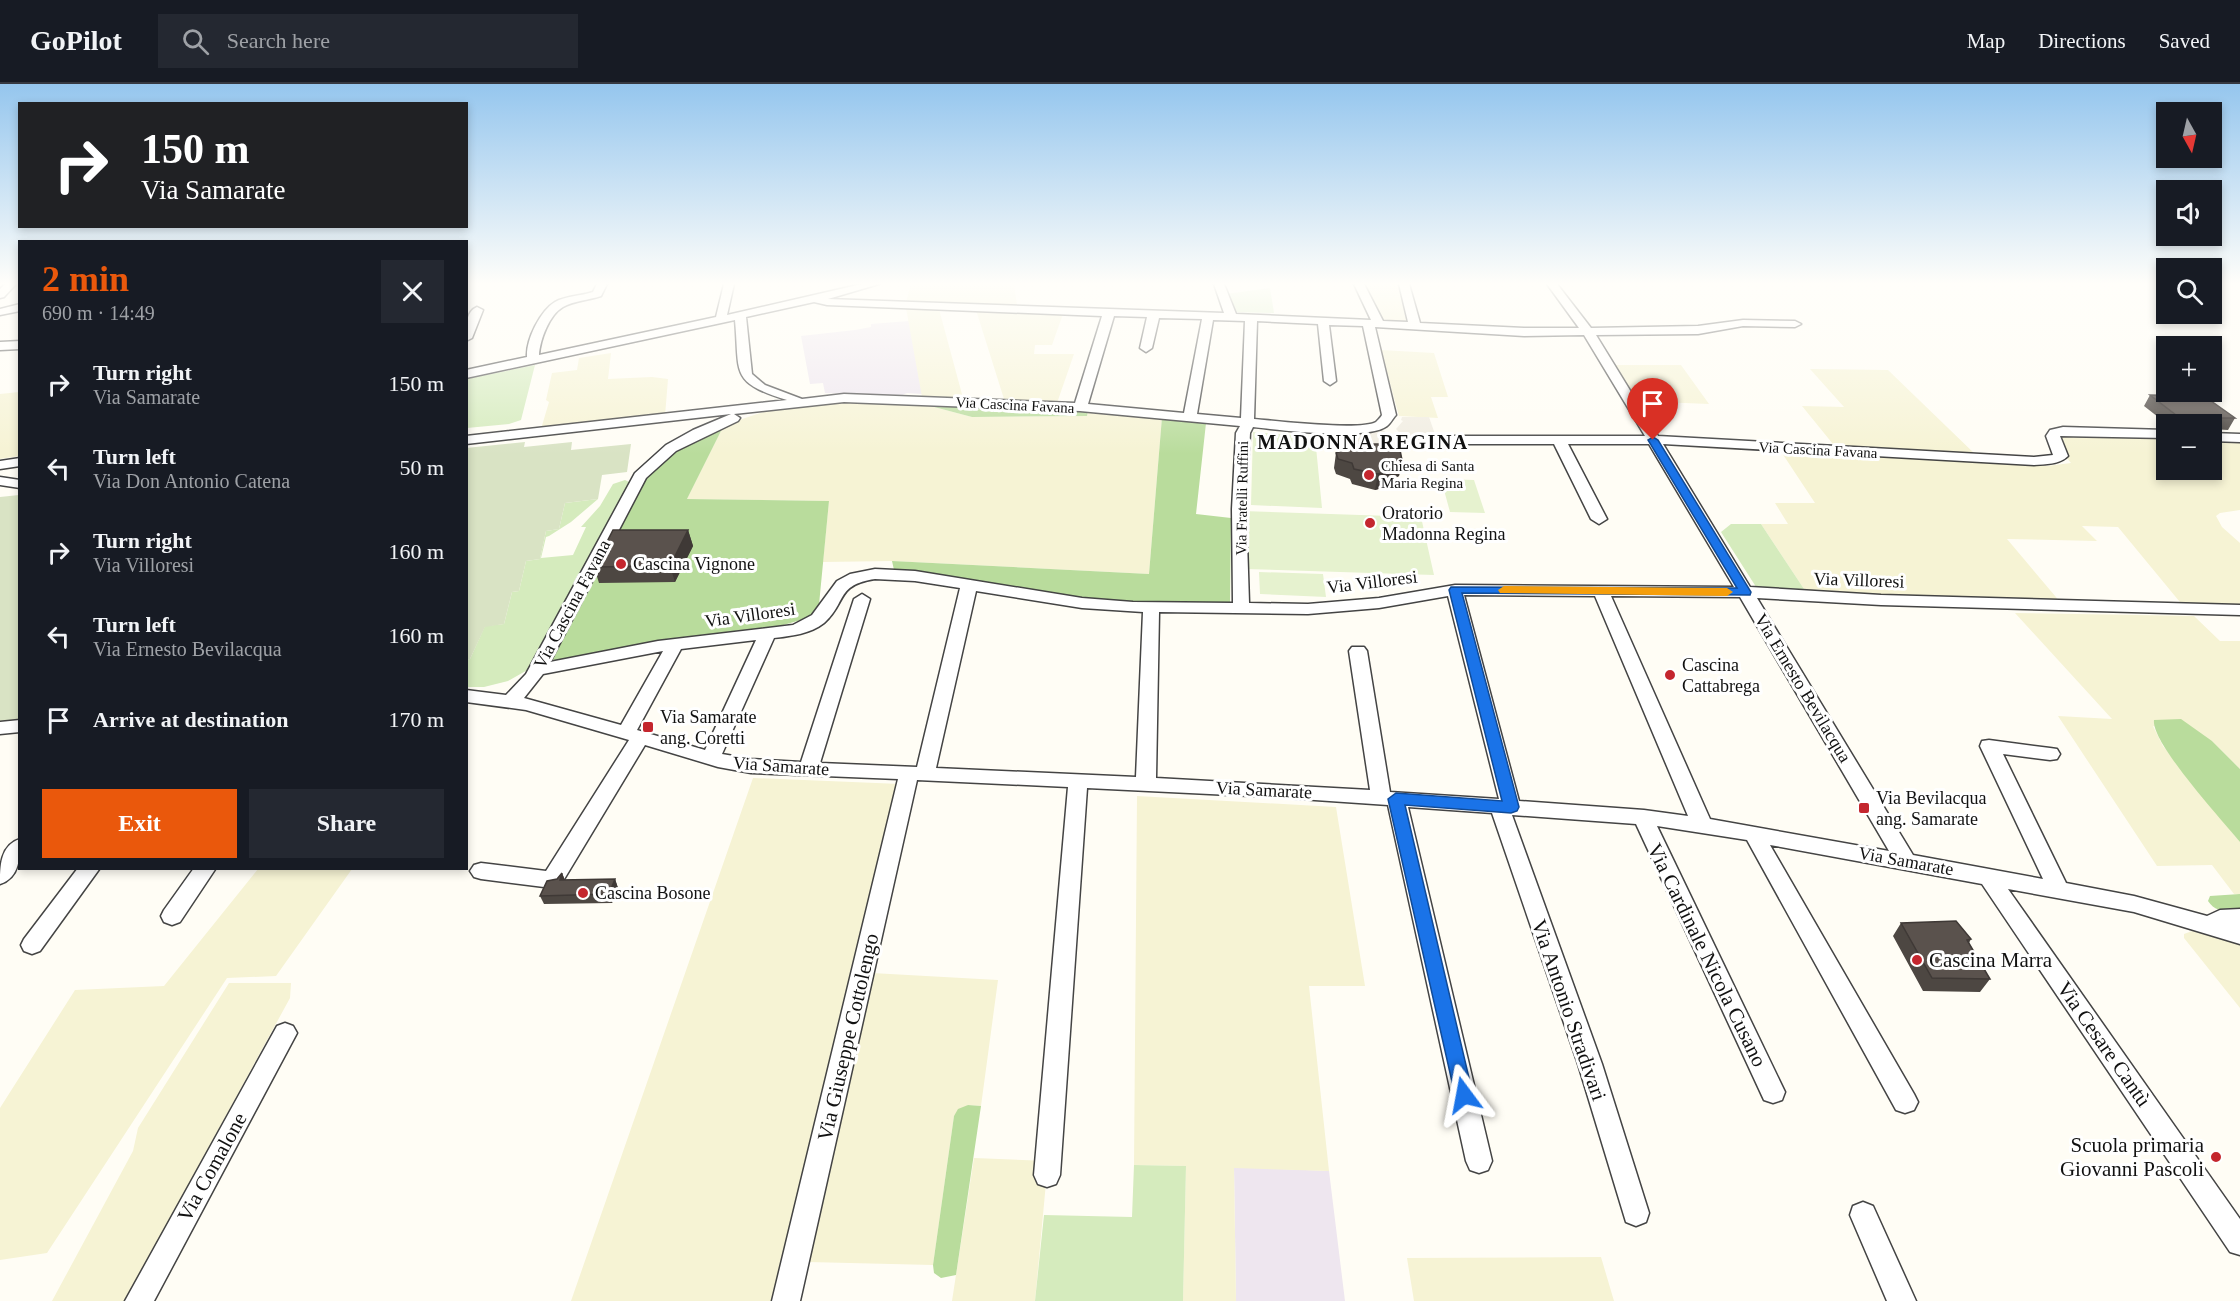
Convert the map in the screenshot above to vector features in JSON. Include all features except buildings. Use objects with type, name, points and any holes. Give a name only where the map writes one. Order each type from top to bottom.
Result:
[{"type":"street","points":[[533,360],[536,341]]},
{"type":"street","points":[[468,374],[622,341]]},
{"type":"street","points":[[743,341],[746,374],[749,380],[760,387],[795,399],[798,404]]},
{"type":"street","points":[[1080,407],[1100,341]]},
{"type":"street","points":[[1146,348],[1148,341]]},
{"type":"street","points":[[1190,418],[1204,341]]},
{"type":"street","name":"Via Fratelli Ruffini","points":[[1241,608],[1239,509],[1243,434],[1247,425],[1250,341]]},
{"type":"street","points":[[1325,341],[1330,381]]},
{"type":"street","name":"Via Cascina Favana","points":[[468,440],[849,398],[1080,407],[1282,428],[1365,428],[1382,424],[1388,419],[1389,413],[1376,341]]},
{"type":"street","name":"Via Ernesto Bevilacqua","points":[[1594,341],[1906,861]]},
{"type":"street","points":[[0,346],[18,345]]},
{"type":"street","name":"Via Cascina Favana","points":[[512,700],[528,684],[536,670],[637,480],[675,441],[748,410]]},
{"type":"street","points":[[675,441],[683,417]]},
{"type":"street","name":"Via Cascina Favana","points":[[648,421],[666,425],[675,441]]},
{"type":"street","name":"Via Cascina Favana","points":[[1437,440],[1653,440],[2034,461],[2056,459],[2061,456],[2053,436],[2063,431],[2156,434]]},
{"type":"street","points":[[2222,437],[2240,438]]},
{"type":"street","points":[[1559,440],[1599,519]]},
{"type":"street","points":[[0,465],[18,462]]},
{"type":"street","points":[[0,481],[18,483]]},
{"type":"street","name":"Via Villoresi","points":[[536,670],[675,644],[791,632],[814,622],[843,584],[861,575],[905,575],[1082,603],[1151,607],[1322,608],[1392,601],[1455,590],[1745,592],[1881,600],[2240,610]]},
{"type":"street","points":[[917,774],[969,585]]},
{"type":"street","name":"Via Antonio Stradivari","points":[[1455,590],[1506,807],[1504,824],[1590,1064],[1636,1213]]},
{"type":"street","points":[[1601,591],[1702,825]]},
{"type":"street","points":[[808,769],[862,599]]},
{"type":"street","points":[[1146,784],[1151,607]]},
{"type":"street","points":[[711,758],[767,635]]},
{"type":"street","points":[[481,871],[552,880],[633,735],[675,644]]},
{"type":"street","points":[[1358,651],[1388,798],[1479,1161]]},
{"type":"street","name":"Via Samarate","points":[[468,696],[512,700],[711,758],[745,765],[1388,798],[1644,818],[1702,825],[2058,888],[2154,909],[2210,924],[2240,935]]},
{"type":"street","points":[[0,728],[18,726]]},
{"type":"street","points":[[2050,754],[1989,746],[2058,888]]},
{"type":"street","name":"Via Giuseppe Cottolengo","points":[[786,1301],[917,774]]},
{"type":"street","points":[[1047,1175],[1078,781]]},
{"type":"street","name":"Via Cardinale Nicola Cusano","points":[[1644,818],[1773,1092]]},
{"type":"street","points":[[1754,834],[1905,1102]]},
{"type":"street","points":[[0,876],[18,849]]},
{"type":"street","points":[[32,945],[88,870]]},
{"type":"street","points":[[172,916],[206,870]]},
{"type":"street","name":"Via Cesare Cantù","points":[[1988,876],[2240,1242]]},
{"type":"street","points":[[2210,924],[2220,919],[2240,918]]},
{"type":"street","name":"Via Comalone","points":[[139,1301],[285,1034]]},
{"type":"street","points":[[1863,1215],[1902,1301]]},
{"type":"shaded area","points":[[802,341],[913,341],[922,394],[907,393],[900,396],[825,393],[823,383],[810,384]]},
{"type":"shaded area","points":[[912,341],[948,341],[963,398],[922,397]]},
{"type":"shaded area","points":[[986,341],[1053,341],[1052,345],[1035,345],[1034,354],[1074,354],[1057,403],[1004,399]]},
{"type":"shaded area","points":[[1381,350],[1434,353],[1448,397],[1431,397],[1438,418],[1399,416]]},
{"type":"shaded area","points":[[611,353],[608,379],[652,377],[668,379],[665,416],[541,429],[549,402],[546,400],[552,373],[577,370],[579,358]]},
{"type":"shaded area","points":[[1616,365],[1681,365],[1709,404],[1637,401]]},
{"type":"shaded area","points":[[1810,369],[1888,370],[1977,456],[1837,449],[1802,406],[1844,407]]},
{"type":"shaded area","points":[[18,392],[18,456],[0,459],[0,394]]},
{"type":"shaded area","points":[[832,401],[919,403],[972,417],[1087,416],[1088,411],[1162,417],[1149,574],[892,561],[823,562],[829,501],[687,499],[724,425],[769,410]]},
{"type":"shaded area","points":[[1402,417],[1429,417],[1438,443],[1404,443],[1399,435],[1401,434],[1396,429],[1403,421]]},
{"type":"shaded area","points":[[1381,429],[1390,435],[1395,447],[1322,444],[1321,432]]},
{"type":"shaded area","points":[[2059,436],[2156,436],[2156,480],[2222,480],[2222,439],[2240,440],[2240,510],[2220,513],[2216,516],[2222,527],[2240,543],[2240,608],[2184,607],[2118,527],[2082,526],[2097,541],[2007,539],[2061,603],[1806,592],[1761,524],[1788,524],[1775,503],[1815,503],[1780,450],[2047,466],[2071,463],[2066,457]]},
{"type":"shaded area","points":[[2015,613],[2194,616],[2220,641],[2240,641],[2240,769],[2212,741],[2153,726],[2163,746],[2240,842],[2240,894],[2234,894],[2212,865],[2157,866],[2058,716],[2112,719]]},
{"type":"shaded area","points":[[753,778],[900,784],[777,1301],[571,1301]]},
{"type":"shaded area","points":[[1137,796],[1336,807],[1365,986],[1309,986],[1329,1171],[1234,1168],[1236,1301],[1183,1301],[1186,1166],[1134,1165]]},
{"type":"shaded area","points":[[257,870],[351,870],[276,976],[227,978],[47,1253],[0,1260],[0,1108],[75,990],[164,986]]},
{"type":"shaded area","points":[[2192,931],[2240,942],[2240,1008],[2184,938],[2184,934]]},
{"type":"shaded area","points":[[872,973],[998,980],[981,1106],[968,1105],[954,1116],[933,1265],[808,1262]]},
{"type":"shaded area","points":[[229,983],[291,983],[290,998],[125,1301],[52,1301],[133,1151],[138,1128]]},
{"type":"shaded area","points":[[974,1158],[1048,1161],[1035,1301],[952,1301]]},
{"type":"shaded area","points":[[1234,1167],[1329,1171],[1345,1301],[1236,1301]]},
{"type":"shaded area","points":[[1601,1257],[1614,1301],[1414,1301],[1407,1258]]},
{"type":"green space","points":[[535,365],[521,420],[509,424],[468,428],[468,379]]},
{"type":"green space","points":[[919,403],[1088,411],[1087,416],[972,417]]},
{"type":"green space","points":[[1162,417],[1206,423],[1196,514],[1231,518],[1230,603],[1164,604],[1087,599],[894,570],[892,561],[1149,574]]},
{"type":"green space","points":[[724,425],[687,499],[829,501],[818,615],[780,626],[666,639],[545,664],[649,471],[695,437]]},
{"type":"green space","points":[[1253,432],[1315,437],[1322,508],[1251,505]]},
{"type":"green space","points":[[525,442],[524,447],[572,442],[571,450],[631,444],[627,472],[602,475],[598,499],[565,503],[559,529],[546,531],[540,559],[526,561],[519,591],[512,592],[504,624],[485,627],[468,660],[468,448]]},
{"type":"green space","points":[[1441,479],[1474,480],[1485,513],[1450,512]]},
{"type":"green space","points":[[625,480],[629,482],[531,668],[508,681],[484,687],[468,687],[468,660],[485,626],[504,624],[512,592],[519,591],[526,561],[540,559],[546,531],[559,529],[565,503],[598,499],[571,522],[546,537],[541,558],[573,555],[586,527],[581,527],[600,506],[613,484]]},
{"type":"green space","points":[[18,495],[18,719],[0,722],[0,497]]},
{"type":"green space","points":[[1242,511],[1421,517],[1434,575],[1245,569]]},
{"type":"green space","points":[[1731,524],[1761,524],[1806,592],[1758,590],[1721,532]]},
{"type":"green space","points":[[1259,572],[1323,574],[1326,597],[1260,594]]},
{"type":"green space","points":[[2181,719],[2212,741],[2240,769],[2240,842],[2175,763],[2156,731],[2154,720]]},
{"type":"green space","points":[[2240,894],[2240,911],[2218,909],[2208,901],[2210,896]]},
{"type":"green space","points":[[968,1105],[981,1106],[956,1275],[941,1278],[934,1273],[933,1265],[954,1116],[958,1109]]},
{"type":"green space","points":[[1134,1165],[1186,1166],[1183,1301],[1035,1301],[1044,1215],[1132,1217]]},
{"type":"slow traffic","points":[[1504,590],[1727,592]]},
{"type":"place","name":"Chiesa di Santa Maria Regina","points":[[1369,475]]},
{"type":"place","name":"Oratorio Madonna Regina","points":[[1370,523]]},
{"type":"place","name":"Cascina Vignone","points":[[621,564]]},
{"type":"place","name":"Cascina Cattabrega","points":[[1670,675]]},
{"type":"place","name":"Via Samarate ang. Coretti","points":[[648,727]]},
{"type":"place","name":"Via Bevilacqua ang. Samarate","points":[[1864,808]]},
{"type":"place","name":"Cascina Bosone","points":[[583,893]]},
{"type":"place","name":"Cascina Marra","points":[[1917,960]]},
{"type":"place","name":"Scuola primaria Giovanni Pascoli","points":[[2216,1157]]},
{"type":"district","name":"MADONNA REGINA","points":[[1363,442]]},
{"type":"route","points":[[1464,1095],[1396,799],[1511,807],[1455,590],[1745,592],[1653,440]]}]
